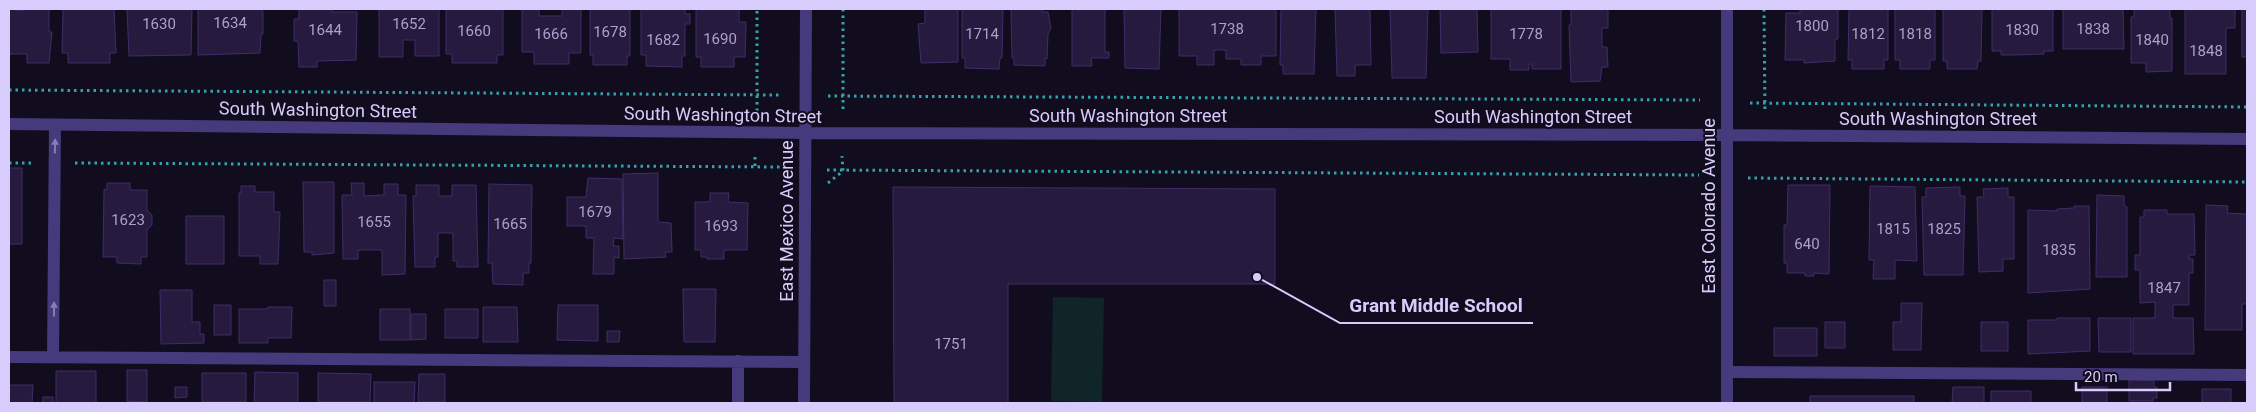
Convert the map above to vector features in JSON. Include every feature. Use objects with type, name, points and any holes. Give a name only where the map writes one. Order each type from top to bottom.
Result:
[{"type":"street","name":"East Mexico Avenue","points":[[804,403],[806,9]]},
{"type":"street","name":"East Colorado Avenue","points":[[1727,9],[1727,403]]},
{"type":"street","name":"South Washington Street","points":[[9,124],[805,133],[1727,135],[2247,139]]},
{"type":"street","points":[[53,357],[55,125]]},
{"type":"street","points":[[9,357],[804,362]]},
{"type":"street","points":[[738,361],[738,403]]},
{"type":"street","points":[[1727,372],[2247,375]]},
{"type":"path","points":[[757,9],[757,114]]},
{"type":"path","points":[[843,9],[843,112]]},
{"type":"path","points":[[1764,9],[1764,120]]},
{"type":"path","points":[[9,90],[780,95]]},
{"type":"path","points":[[822,96],[1700,100]]},
{"type":"path","points":[[1747,103],[2247,107]]},
{"type":"path","points":[[755,151],[755,166]]},
{"type":"path","points":[[9,163],[780,167]]},
{"type":"path","points":[[824,170],[1699,175]]},
{"type":"path","points":[[1745,178],[2247,182]]},
{"type":"green space","points":[[1053,297],[1104,298],[1102,402],[1051,401]]},
{"type":"building","points":[[9,9],[24,11],[24,9],[49,9],[49,32],[52,32],[49,63],[27,63],[27,54],[9,54]]},
{"type":"building","points":[[63,9],[114,9],[116,53],[110,53],[110,63],[68,63],[68,53],[62,53]]},
{"type":"building","points":[[127,9],[192,9],[191,55],[129,56]]},
{"type":"building","points":[[198,9],[261,9],[263,12],[263,34],[261,34],[260,53],[198,55]]},
{"type":"building","points":[[299,9],[332,9],[332,12],[357,12],[356,60],[317,61],[317,67],[299,67],[298,41],[294,41],[294,19],[299,19]]},
{"type":"building","points":[[379,9],[439,9],[439,56],[415,56],[415,40],[403,40],[403,57],[379,57]]},
{"type":"building","points":[[446,9],[503,9],[503,55],[497,55],[497,63],[452,63],[452,54],[446,54]]},
{"type":"building","points":[[522,9],[539,9],[539,16],[562,16],[562,9],[581,9],[581,53],[569,53],[569,64],[534,64],[534,52],[522,52]]},
{"type":"building","points":[[590,9],[630,9],[630,56],[627,56],[627,65],[593,65],[593,55],[590,55]]},
{"type":"building","points":[[641,9],[685,9],[685,14],[690,14],[690,24],[685,24],[685,56],[682,56],[682,67],[646,66],[646,55],[641,55]]},
{"type":"building","points":[[696,9],[739,9],[739,22],[746,22],[745,57],[734,57],[734,67],[701,67],[701,57],[696,57]]},
{"type":"building","points":[[925,9],[958,9],[958,62],[921,63],[918,24],[925,23]]},
{"type":"building","points":[[962,9],[1003,9],[1002,58],[1000,58],[999,69],[965,68],[965,58],[962,58]]},
{"type":"building","points":[[1011,9],[1042,9],[1042,12],[1048,12],[1051,28],[1048,34],[1045,66],[1014,65],[1014,58],[1012,58]]},
{"type":"building","points":[[1072,9],[1105,9],[1105,52],[1109,52],[1109,58],[1091,58],[1092,66],[1072,66]]},
{"type":"building","points":[[1124,9],[1161,9],[1159,69],[1125,68]]},
{"type":"building","points":[[1179,9],[1276,9],[1276,56],[1261,56],[1261,65],[1241,65],[1241,59],[1226,59],[1226,50],[1214,50],[1214,65],[1197,65],[1197,56],[1179,56]]},
{"type":"building","points":[[1281,9],[1316,9],[1314,74],[1283,74],[1283,65],[1280,65]]},
{"type":"building","points":[[1335,9],[1370,9],[1371,65],[1355,65],[1355,76],[1337,76]]},
{"type":"building","points":[[1390,9],[1428,9],[1426,78],[1392,78]]},
{"type":"building","points":[[1440,9],[1477,9],[1478,52],[1441,53]]},
{"type":"building","points":[[1491,9],[1561,9],[1561,69],[1532,69],[1532,64],[1529,64],[1529,70],[1510,70],[1510,59],[1491,59]]},
{"type":"building","points":[[1571,9],[1608,9],[1608,28],[1602,28],[1602,47],[1607,47],[1608,67],[1602,67],[1600,81],[1571,82],[1569,25],[1571,25]]},
{"type":"building","points":[[1800,9],[1838,9],[1838,39],[1835,39],[1835,61],[1804,63],[1804,60],[1785,60],[1786,13],[1800,13]]},
{"type":"building","points":[[1849,9],[1888,9],[1888,60],[1884,60],[1884,69],[1852,69],[1852,60],[1848,60]]},
{"type":"building","points":[[1895,9],[1935,9],[1935,60],[1930,60],[1930,69],[1900,69],[1900,60],[1895,60]]},
{"type":"building","points":[[1943,9],[1982,9],[1981,61],[1978,61],[1977,69],[1947,69],[1947,61],[1943,61]]},
{"type":"building","points":[[1992,9],[2053,9],[2053,51],[2044,51],[2044,54],[2001,55],[2001,51],[1992,51]]},
{"type":"building","points":[[2063,9],[2123,9],[2124,49],[2063,49]]},
{"type":"building","points":[[2134,9],[2170,9],[2170,18],[2172,18],[2172,71],[2146,72],[2146,63],[2131,63],[2131,17],[2134,17]]},
{"type":"building","points":[[2185,9],[2235,9],[2235,28],[2226,28],[2226,74],[2185,74]]},
{"type":"building","points":[[2242,9],[2247,9],[2247,57],[2242,57]]},
{"type":"building","points":[[9,168],[22,168],[22,244],[9,244]]},
{"type":"building","points":[[658,173],[658,222],[671,223],[672,252],[665,252],[666,257],[624,259],[623,174]]},
{"type":"building","points":[[588,178],[622,179],[623,239],[614,238],[613,246],[619,246],[619,258],[614,257],[614,274],[593,274],[594,238],[586,238],[586,226],[567,226],[567,197],[586,197]]},
{"type":"building","points":[[303,182],[334,182],[334,253],[312,255],[312,252],[304,252]]},
{"type":"building","points":[[107,183],[130,183],[130,190],[147,190],[147,210],[152,215],[152,225],[147,230],[147,257],[141,257],[141,264],[117,263],[117,257],[103,257],[104,189],[107,190]]},
{"type":"building","points":[[351,183],[364,183],[364,196],[384,195],[384,184],[398,184],[398,195],[406,195],[405,274],[382,275],[382,250],[358,250],[358,259],[343,259],[342,195],[352,195]]},
{"type":"building","points":[[489,184],[532,185],[531,263],[529,263],[529,273],[523,273],[523,285],[493,284],[492,263],[488,263]]},
{"type":"building","points":[[416,185],[439,185],[439,196],[452,196],[452,185],[476,185],[478,267],[457,267],[457,261],[453,261],[453,233],[438,233],[438,257],[435,257],[435,267],[415,267],[413,196],[416,196]]},
{"type":"building","points":[[1788,185],[1830,185],[1829,274],[1814,273],[1814,276],[1805,276],[1805,273],[1787,273],[1787,263],[1784,263],[1784,225],[1787,225]]},
{"type":"building","points":[[241,186],[255,186],[255,192],[274,192],[274,212],[280,212],[278,264],[260,264],[260,256],[239,256],[239,193],[241,193]]},
{"type":"building","points":[[1870,186],[1915,187],[1917,261],[1895,260],[1895,279],[1873,279],[1874,260],[1869,260]]},
{"type":"building","points":[[893,187],[1275,189],[1275,284],[1008,284],[1008,403],[894,403]]},
{"type":"building","points":[[1960,187],[1960,196],[1965,196],[1963,275],[1924,275],[1922,197],[1926,197],[1926,188]]},
{"type":"building","points":[[2008,188],[2008,197],[2014,197],[2014,259],[2003,259],[2003,271],[1979,272],[1977,197],[1984,197],[1983,189]]},
{"type":"building","points":[[710,193],[729,193],[728,202],[748,203],[747,250],[724,250],[724,259],[707,259],[707,257],[701,257],[701,250],[695,250],[695,202],[710,202]]},
{"type":"building","points":[[2097,195],[2124,196],[2124,206],[2127,207],[2127,277],[2096,277]]},
{"type":"building","points":[[2206,205],[2228,206],[2227,213],[2247,214],[2247,304],[2242,304],[2242,330],[2205,330]]},
{"type":"building","points":[[2074,206],[2089,206],[2090,289],[2028,293],[2028,210],[2057,211],[2057,209],[2074,208]]},
{"type":"building","points":[[2144,210],[2167,210],[2167,214],[2194,214],[2195,255],[2189,255],[2189,259],[2193,259],[2193,273],[2189,273],[2189,305],[2173,305],[2173,318],[2193,318],[2194,354],[2133,354],[2133,318],[2155,318],[2155,302],[2140,303],[2140,270],[2135,270],[2135,255],[2140,255],[2140,217],[2144,217]]},
{"type":"building","points":[[186,216],[224,216],[224,264],[186,264]]},
{"type":"building","points":[[324,280],[336,280],[336,306],[324,306]]},
{"type":"building","points":[[683,289],[716,289],[715,342],[684,342]]},
{"type":"building","points":[[160,290],[192,290],[192,322],[200,322],[200,334],[204,334],[204,343],[161,344]]},
{"type":"building","points":[[1901,303],[1922,303],[1921,350],[1893,350],[1893,322],[1901,322]]},
{"type":"building","points":[[214,305],[231,305],[231,335],[214,335]]},
{"type":"building","points":[[558,305],[598,305],[598,341],[557,340]]},
{"type":"building","points":[[268,307],[292,307],[291,338],[268,338],[268,343],[239,343],[239,309],[267,309]]},
{"type":"building","points":[[483,307],[517,307],[518,342],[483,342]]},
{"type":"building","points":[[380,309],[410,309],[410,340],[380,340]]},
{"type":"building","points":[[445,309],[478,309],[478,338],[445,338]]},
{"type":"building","points":[[411,314],[426,314],[426,339],[411,340]]},
{"type":"building","points":[[2057,318],[2090,318],[2090,351],[2028,354],[2028,320],[2057,320]]},
{"type":"building","points":[[2098,318],[2131,318],[2131,352],[2099,352]]},
{"type":"building","points":[[1825,322],[1845,322],[1845,348],[1825,348]]},
{"type":"building","points":[[1981,322],[2008,322],[2008,351],[1981,351]]},
{"type":"building","points":[[1774,328],[1817,328],[1817,356],[1774,356]]},
{"type":"building","points":[[607,331],[620,331],[619,342],[607,342]]},
{"type":"building","points":[[127,370],[147,370],[147,402],[127,401]]},
{"type":"building","points":[[56,371],[96,371],[96,403],[56,403]]},
{"type":"building","points":[[255,372],[298,373],[298,403],[254,403]]},
{"type":"building","points":[[202,373],[246,373],[246,402],[202,402]]},
{"type":"building","points":[[318,373],[371,374],[370,402],[318,402]]},
{"type":"building","points":[[419,374],[445,374],[445,402],[418,402]]},
{"type":"building","points":[[2129,380],[2154,380],[2154,387],[2157,387],[2157,398],[2153,398],[2153,401],[2129,401]]},
{"type":"building","points":[[374,382],[415,382],[414,403],[374,403]]},
{"type":"building","points":[[9,385],[33,385],[32,403],[9,403]]},
{"type":"building","points":[[175,387],[187,387],[187,397],[175,398]]},
{"type":"building","points":[[1953,387],[1984,387],[1984,403],[1952,403]]},
{"type":"building","points":[[2082,387],[2107,387],[2107,403],[2082,403]]},
{"type":"building","points":[[2202,389],[2231,389],[2231,403],[2202,403]]},
{"type":"building","points":[[1991,391],[2031,391],[2031,403],[1991,403]]},
{"type":"building","points":[[1810,396],[1914,396],[1914,403],[1810,403]]},
{"type":"building","points":[[43,397],[53,397],[53,403],[43,403]]},
{"type":"place","name":"Grant Middle School","points":[[1257,277]]}]
